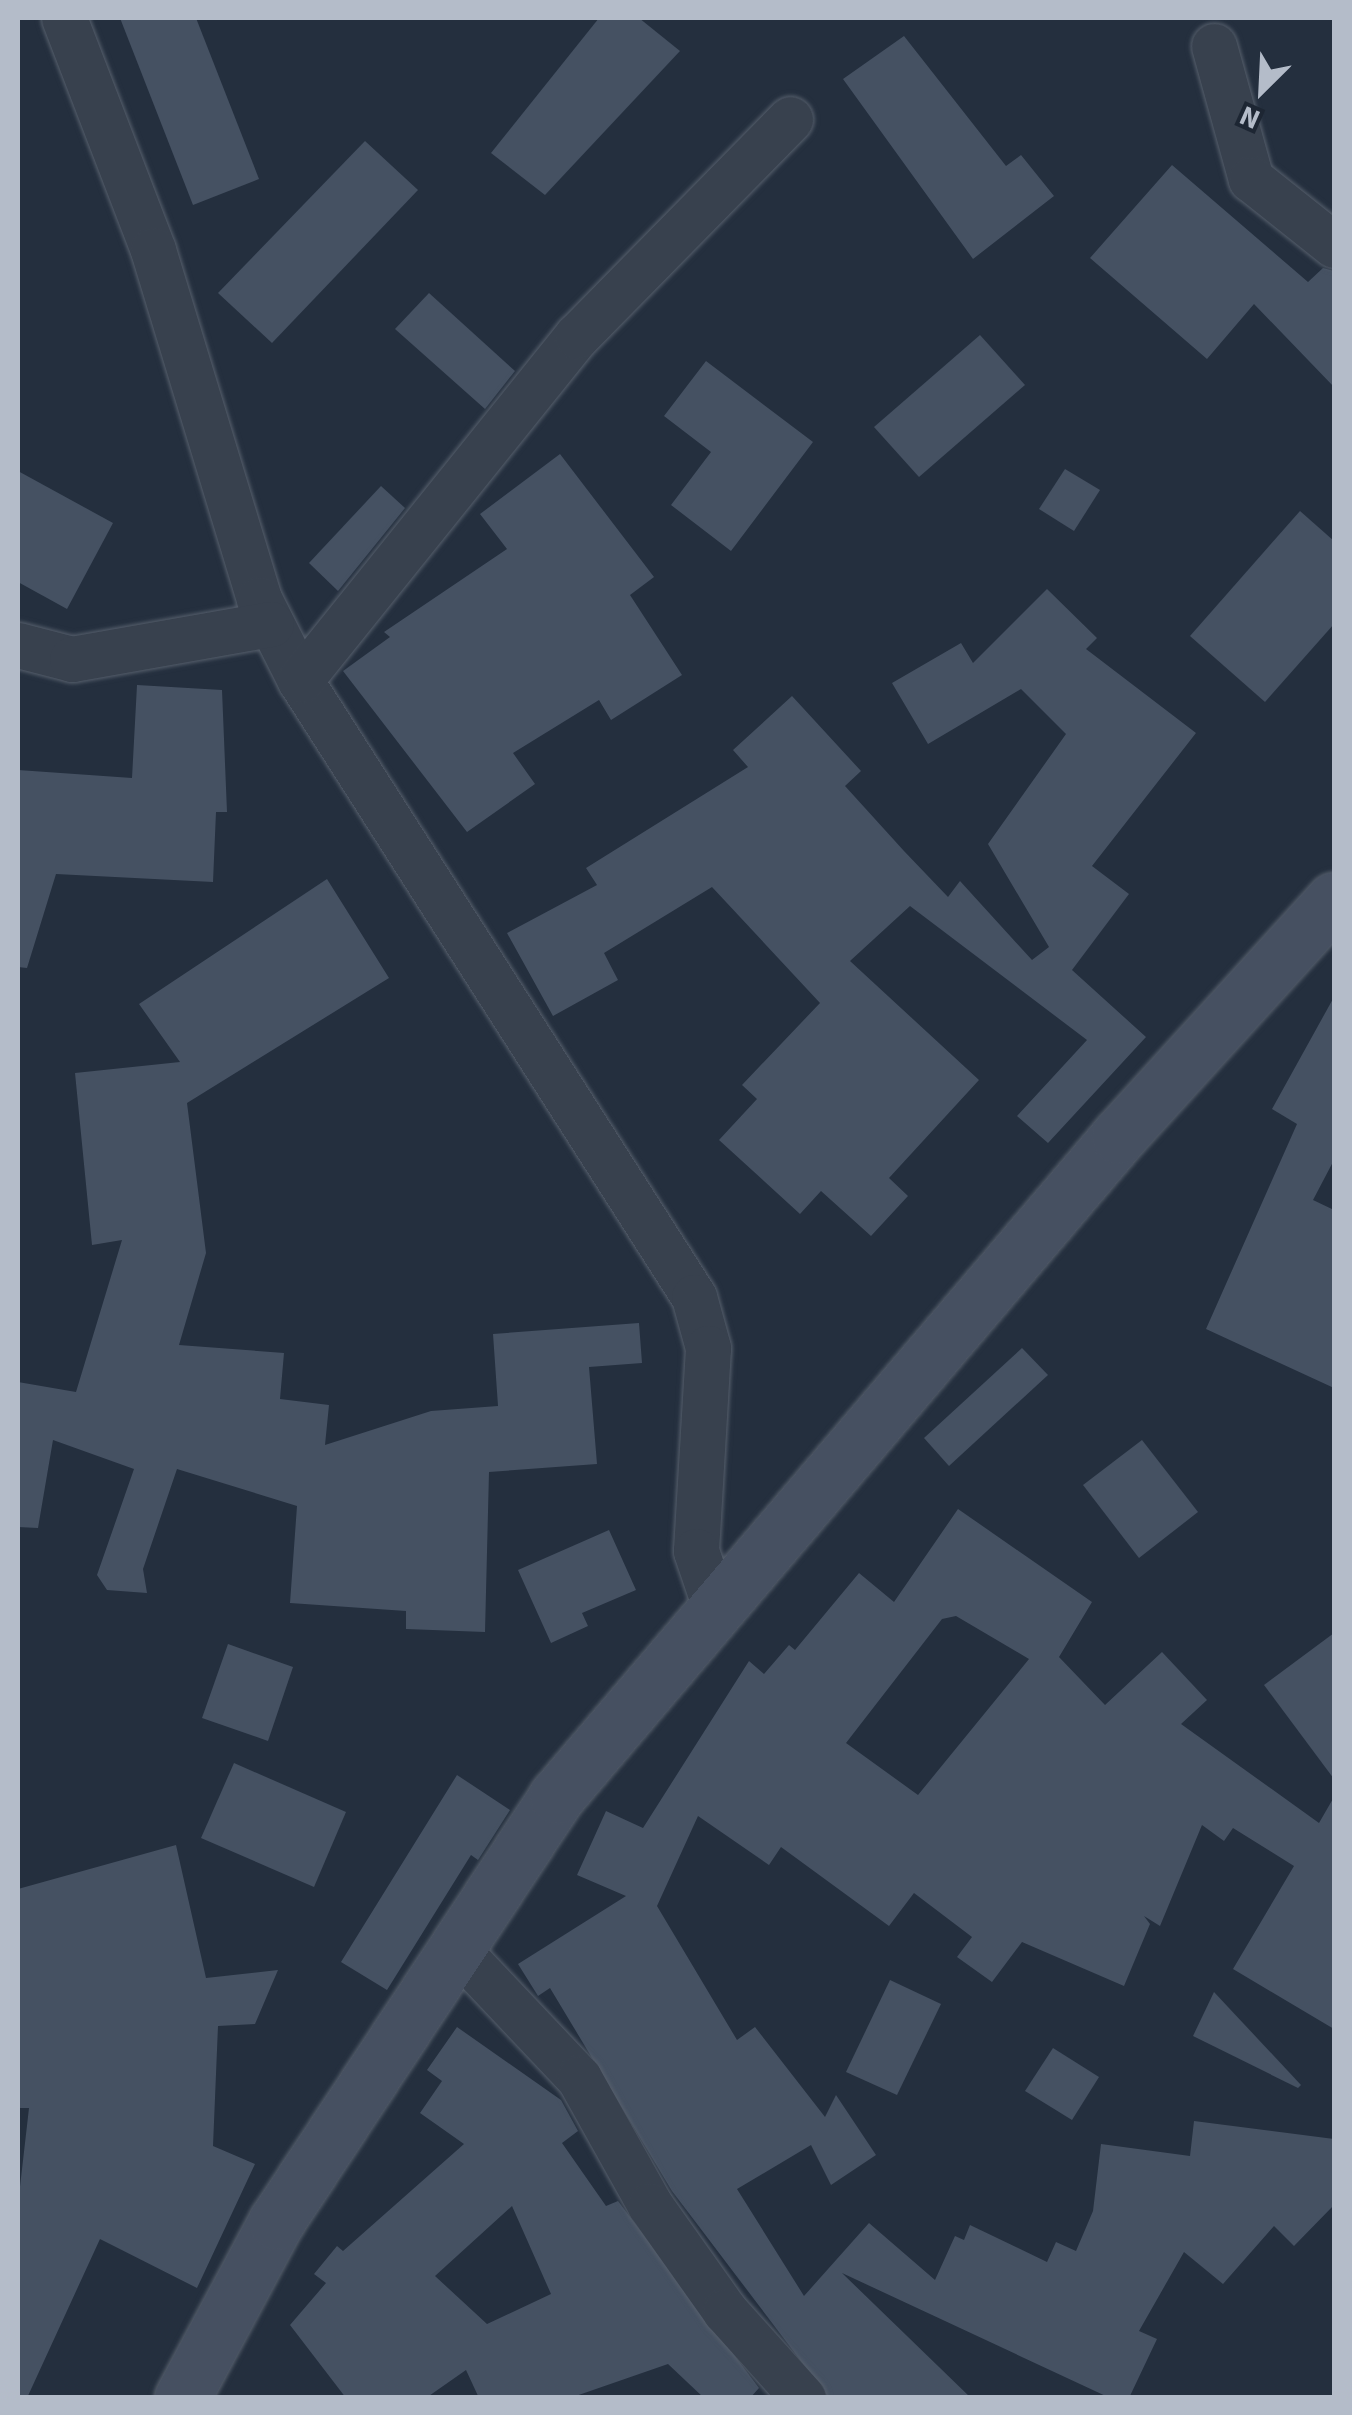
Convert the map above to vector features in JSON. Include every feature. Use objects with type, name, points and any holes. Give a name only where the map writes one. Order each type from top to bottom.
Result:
[{"type":"main road","points":[[182,2398],[276,2222],[557,1796],[1119,1136],[1334,900]]},
{"type":"street","points":[[64,18],[153,250],[271,624],[300,680],[694,1297],[708,1348],[696,1551],[717,1612]]},
{"type":"street","points":[[1214,46],[1251,179],[1334,245]]},
{"type":"street","points":[[300,680],[577,336],[790,119]]},
{"type":"street","points":[[18,644],[72,659],[271,624]]},
{"type":"street","points":[[455,1947],[579,2078],[650,2205],[725,2310],[804,2398]]},
{"type":"building","points":[[120,18],[196,18],[259,179],[193,205]]},
{"type":"building","points":[[599,18],[639,18],[680,51],[545,195],[491,153]]},
{"type":"building","points":[[904,36],[1006,166],[1021,155],[1054,196],[973,259],[843,79]]},
{"type":"building","points":[[365,141],[418,190],[272,343],[218,293]]},
{"type":"building","points":[[1172,165],[1308,282],[1323,268],[1334,271],[1334,387],[1254,304],[1207,359],[1090,258]]},
{"type":"building","points":[[429,293],[515,371],[485,409],[395,329]]},
{"type":"building","points":[[980,335],[1025,385],[919,477],[874,427]]},
{"type":"building","points":[[706,361],[813,442],[731,551],[671,505],[711,452],[664,416]]},
{"type":"building","points":[[560,454],[654,577],[630,595],[682,675],[611,720],[599,700],[513,753],[535,784],[467,832],[343,671],[390,637],[384,632],[507,549],[480,514]]},
{"type":"building","points":[[1065,469],[1100,490],[1074,531],[1039,509]]},
{"type":"building","points":[[18,471],[113,523],[67,609],[18,582]]},
{"type":"building","points":[[381,486],[405,508],[338,591],[309,563]]},
{"type":"building","points":[[1300,511],[1334,541],[1334,624],[1265,702],[1190,636]]},
{"type":"building","points":[[1047,589],[1097,638],[1086,649],[1196,733],[1092,866],[1129,894],[1072,970],[1146,1037],[1048,1143],[1017,1116],[1087,1040],[910,906],[850,961],[979,1080],[889,1178],[908,1196],[871,1236],[821,1191],[800,1214],[719,1140],[757,1099],[742,1085],[820,1003],[712,887],[604,953],[618,980],[553,1016],[507,933],[597,885],[586,868],[748,767],[733,750],[792,696],[861,771],[845,786],[904,851],[948,897],[960,881],[1032,960],[1049,947],[988,844],[1066,734],[1021,689],[928,744],[892,683],[961,643],[973,663]]},
{"type":"building","points":[[137,685],[222,690],[227,812],[216,812],[213,882],[56,874],[27,968],[18,967],[18,770],[132,778]]},
{"type":"building","points":[[327,879],[389,978],[187,1103],[206,1253],[179,1345],[284,1353],[280,1399],[329,1405],[325,1445],[431,1411],[498,1406],[493,1334],[639,1323],[642,1363],[589,1367],[597,1464],[489,1472],[485,1632],[406,1629],[406,1611],[290,1603],[297,1506],[177,1469],[143,1569],[147,1593],[107,1590],[97,1575],[134,1469],[53,1440],[38,1528],[18,1527],[18,1382],[76,1392],[122,1240],[92,1245],[75,1073],[180,1062],[139,1004]]},
{"type":"building","points":[[1334,997],[1334,1160],[1313,1200],[1334,1210],[1334,1388],[1206,1329],[1297,1124],[1272,1109]]},
{"type":"building","points":[[1022,1348],[1048,1375],[949,1466],[924,1438]]},
{"type":"building","points":[[1142,1440],[1198,1512],[1139,1558],[1083,1485]]},
{"type":"building","points":[[958,1509],[1092,1602],[1059,1657],[1105,1705],[1162,1652],[1207,1700],[1181,1724],[1319,1823],[1334,1797],[1334,2029],[1233,1969],[1294,1866],[1233,1828],[1224,1841],[1202,1825],[1160,1926],[1144,1916],[1150,1924],[1124,1986],[1022,1942],[992,1982],[957,1957],[972,1937],[914,1893],[889,1926],[781,1847],[769,1865],[698,1816],[657,1906],[737,2040],[755,2027],[825,2117],[836,2095],[876,2155],[831,2185],[811,2145],[737,2189],[804,2296],[869,2223],[935,2280],[955,2236],[964,2240],[970,2225],[1047,2262],[1056,2242],[1076,2251],[1093,2211],[1101,2144],[1190,2156],[1194,2121],[1334,2139],[1334,2205],[1294,2246],[1274,2226],[1223,2284],[1184,2252],[1139,2331],[1157,2339],[1129,2398],[1110,2398],[842,2273],[971,2398],[829,2398],[672,2191],[550,1988],[538,1996],[518,1964],[626,1896],[577,1875],[606,1811],[643,1828],[749,1661],[764,1674],[789,1645],[795,1650],[859,1573],[894,1602]],"holes":[[[956,1616],[1029,1659],[918,1795],[846,1743],[942,1619]]]},
{"type":"building","points":[[609,1530],[636,1590],[582,1613],[588,1626],[551,1643],[518,1570]]},
{"type":"building","points":[[1334,1633],[1334,1779],[1264,1685]]},
{"type":"building","points":[[228,1644],[293,1667],[268,1741],[202,1718]]},
{"type":"building","points":[[234,1763],[346,1812],[314,1887],[201,1838]]},
{"type":"building","points":[[457,1775],[510,1810],[478,1860],[471,1855],[387,1990],[341,1962]]},
{"type":"building","points":[[176,1845],[206,1978],[278,1970],[255,2024],[218,2026],[213,2146],[255,2164],[197,2288],[100,2239],[27,2398],[18,2398],[18,2204],[29,2108],[18,2108],[18,1889]]},
{"type":"building","points":[[890,1980],[941,2004],[897,2095],[846,2072]]},
{"type":"building","points":[[1214,1992],[1301,2085],[1298,2088],[1193,2036]]},
{"type":"building","points":[[457,2027],[561,2100],[578,2131],[562,2143],[606,2206],[618,2201],[759,2388],[750,2398],[704,2398],[668,2364],[570,2398],[479,2398],[466,2370],[426,2398],[346,2398],[290,2325],[326,2283],[314,2274],[337,2246],[343,2251],[464,2144],[420,2113],[442,2081],[427,2070]],"holes":[[[512,2206],[551,2294],[487,2324],[435,2276]]]},
{"type":"building","points":[[1053,2048],[1099,2077],[1072,2120],[1025,2091]]}]
